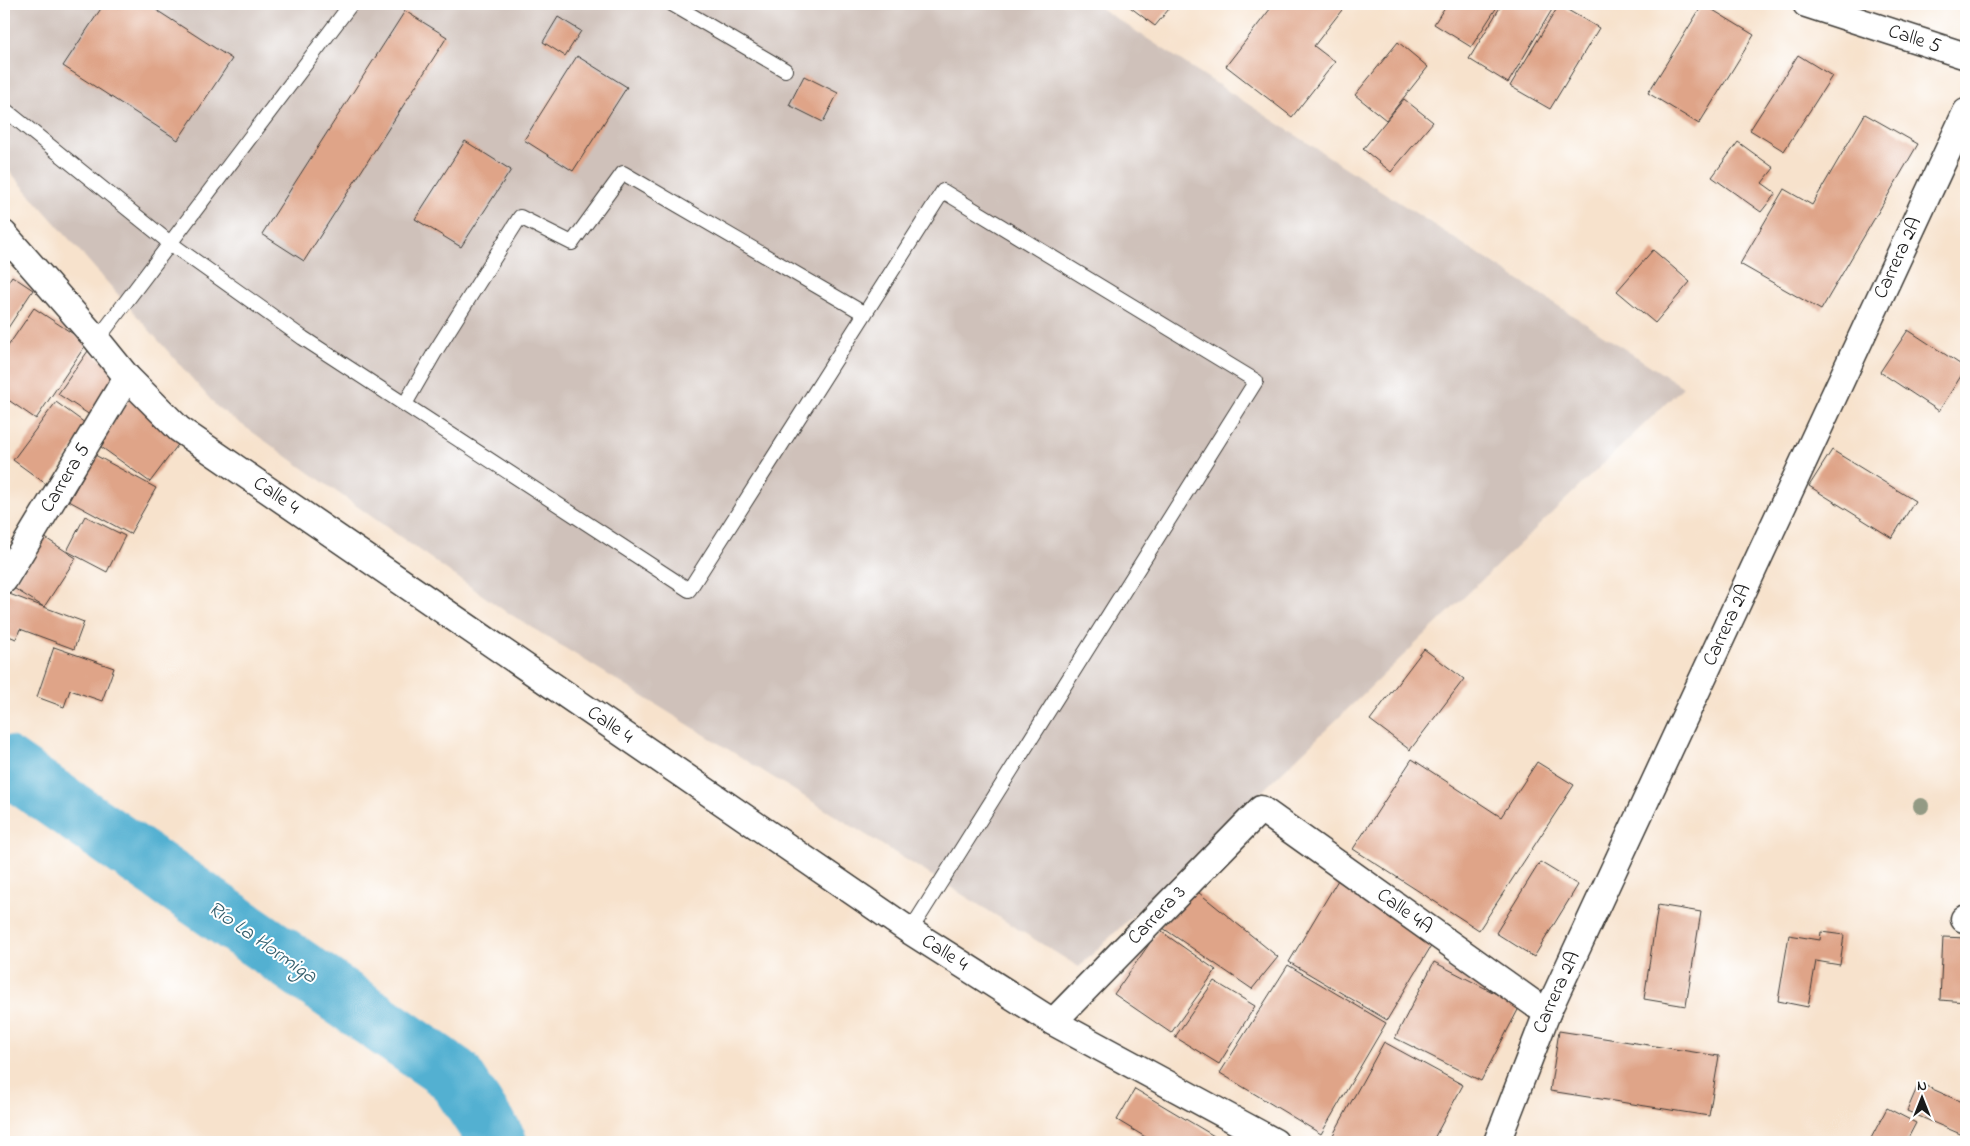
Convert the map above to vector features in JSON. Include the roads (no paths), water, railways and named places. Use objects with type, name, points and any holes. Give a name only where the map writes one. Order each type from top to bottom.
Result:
[{"type":"street","name":"Calle 5","points":[[1806,4],[1966,56]]},
{"type":"street","name":"Carrera 2A","points":[[1497,1142],[1547,1012],[1966,112]]},
{"type":"street","name":"Calle 4","points":[[4,234],[127,377],[179,429],[910,931],[1053,1022],[1275,1142]]},
{"type":"street","name":"Carrera 5","points":[[4,580],[127,377]]},
{"type":"street","name":"Calle 4A","points":[[1261,809],[1547,1012]]},
{"type":"street","name":"Carrera 3","points":[[1053,1022],[1261,809]]},
{"type":"lane","points":[[97,340],[351,4]]},
{"type":"lane","points":[[672,4],[785,70]]},
{"type":"lane","points":[[4,109],[170,243],[303,338],[689,590],[943,192],[1256,381],[910,931]]},
{"type":"lane","points":[[405,404],[435,352],[520,217],[572,243],[623,173],[865,314]]},
{"type":"waterway","name":"Río La Hormiga","points":[[4,764],[454,1075],[498,1142]]}]
